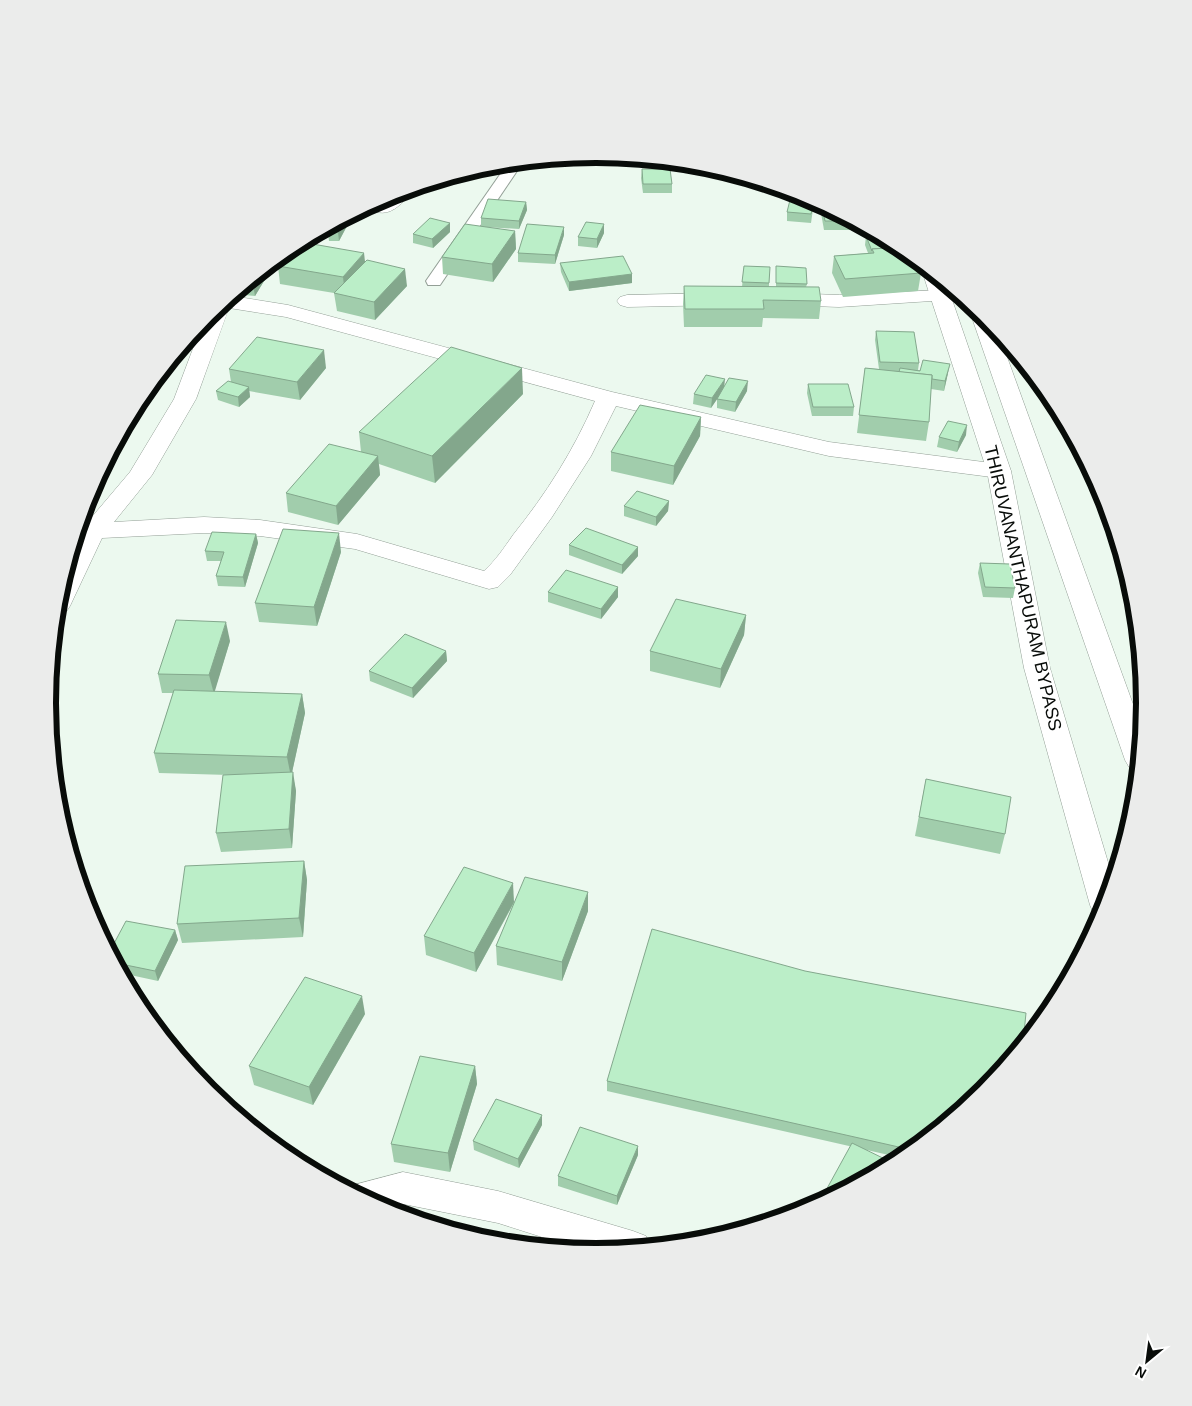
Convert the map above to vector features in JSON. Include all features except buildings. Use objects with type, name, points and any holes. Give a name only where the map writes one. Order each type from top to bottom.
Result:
[{"type":"main road","points":[[384,208],[387,205]]},
{"type":"main road","points":[[627,302],[754,299],[839,301],[936,285]]},
{"type":"main road","name":"THIRUVANANTHAPURAM BYPASS","points":[[936,285],[1000,471],[1037,668],[1101,892]]},
{"type":"main road","points":[[234,302],[288,311],[608,398],[829,449],[1000,471]]},
{"type":"main road","points":[[85,532],[140,475],[185,399],[213,322]]},
{"type":"main road","name":"THIRUVANANTHAPURAM BYPASS","points":[[986,330],[1134,746]]},
{"type":"main road","points":[[85,532],[204,525],[260,528],[356,542],[489,581],[500,572],[536,523],[596,429],[608,398]]},
{"type":"main road","points":[[373,1195],[403,1188],[498,1206],[615,1242]]},
{"type":"lane","points":[[434,281],[510,171]]}]
